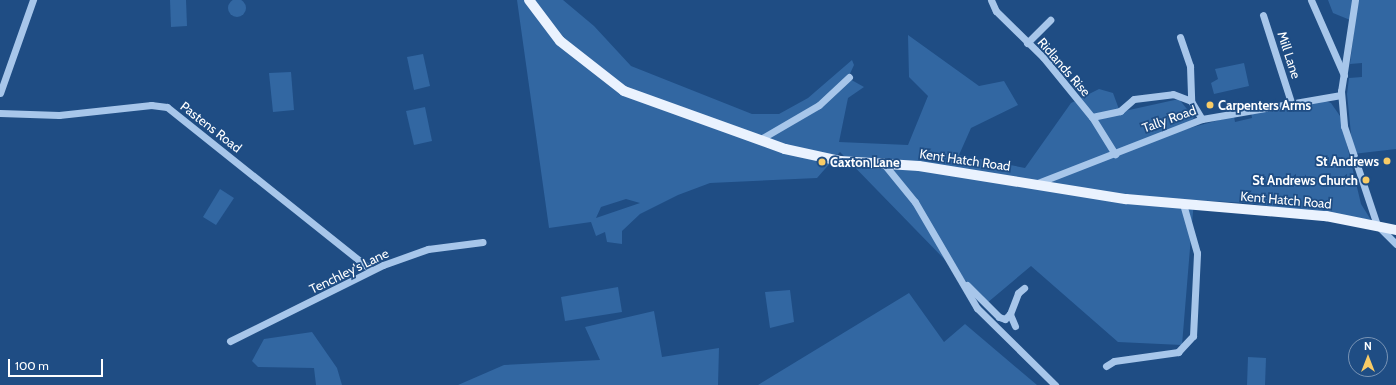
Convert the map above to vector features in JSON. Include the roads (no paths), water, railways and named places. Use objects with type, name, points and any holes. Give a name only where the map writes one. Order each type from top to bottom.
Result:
[{"type":"main road","name":"Kent Hatch Road","points":[[529,0],[560,41],[624,91],[759,140],[840,161],[884,164],[1035,184],[1126,199],[1326,216],[1396,230]]},
{"type":"street","points":[[0,93],[33,0]]},
{"type":"street","name":"Ridlands Rise","points":[[991,0],[996,11],[1027,42],[1092,117],[1115,154]]},
{"type":"street","points":[[1311,0],[1344,75]]},
{"type":"street","points":[[1355,0],[1341,95],[1351,155],[1377,225],[1396,244]]},
{"type":"street","name":"Mill Lane","points":[[1263,15],[1292,102]]},
{"type":"street","points":[[1027,42],[1050,20]]},
{"type":"street","points":[[1180,37],[1190,66],[1189,92],[1191,101],[1202,119]]},
{"type":"street","points":[[759,140],[819,105],[849,77]]},
{"type":"street","points":[[1092,117],[1120,111],[1134,99],[1189,92]]},
{"type":"street","points":[[1173,94],[1191,101]]},
{"type":"street","name":"Tally Road","points":[[1035,184],[1115,154],[1164,131],[1202,119],[1292,102],[1341,95]]},
{"type":"street","name":"Pastens Road","points":[[0,113],[59,115],[151,105],[167,107],[371,270]]},
{"type":"street","points":[[884,164],[915,202],[961,278],[977,308],[1055,385]]},
{"type":"street","points":[[1106,366],[1114,361],[1178,352],[1193,336],[1197,253],[1183,204]]},
{"type":"street","name":"Tenchley's Lane","points":[[230,341],[371,270],[428,249],[483,242]]},
{"type":"street","points":[[961,278],[999,317],[1005,319],[1010,314],[1018,293],[1024,288]]},
{"type":"street","points":[[1010,314],[1014,326]]},
{"type":"place","name":"Carpenters Arms","points":[[1210,105]]},
{"type":"place","name":"St Andrews","points":[[1387,161]]},
{"type":"place","name":"Caxton Lane","points":[[822,162]]},
{"type":"place","name":"St Andrews Church","points":[[1366,180]]}]
